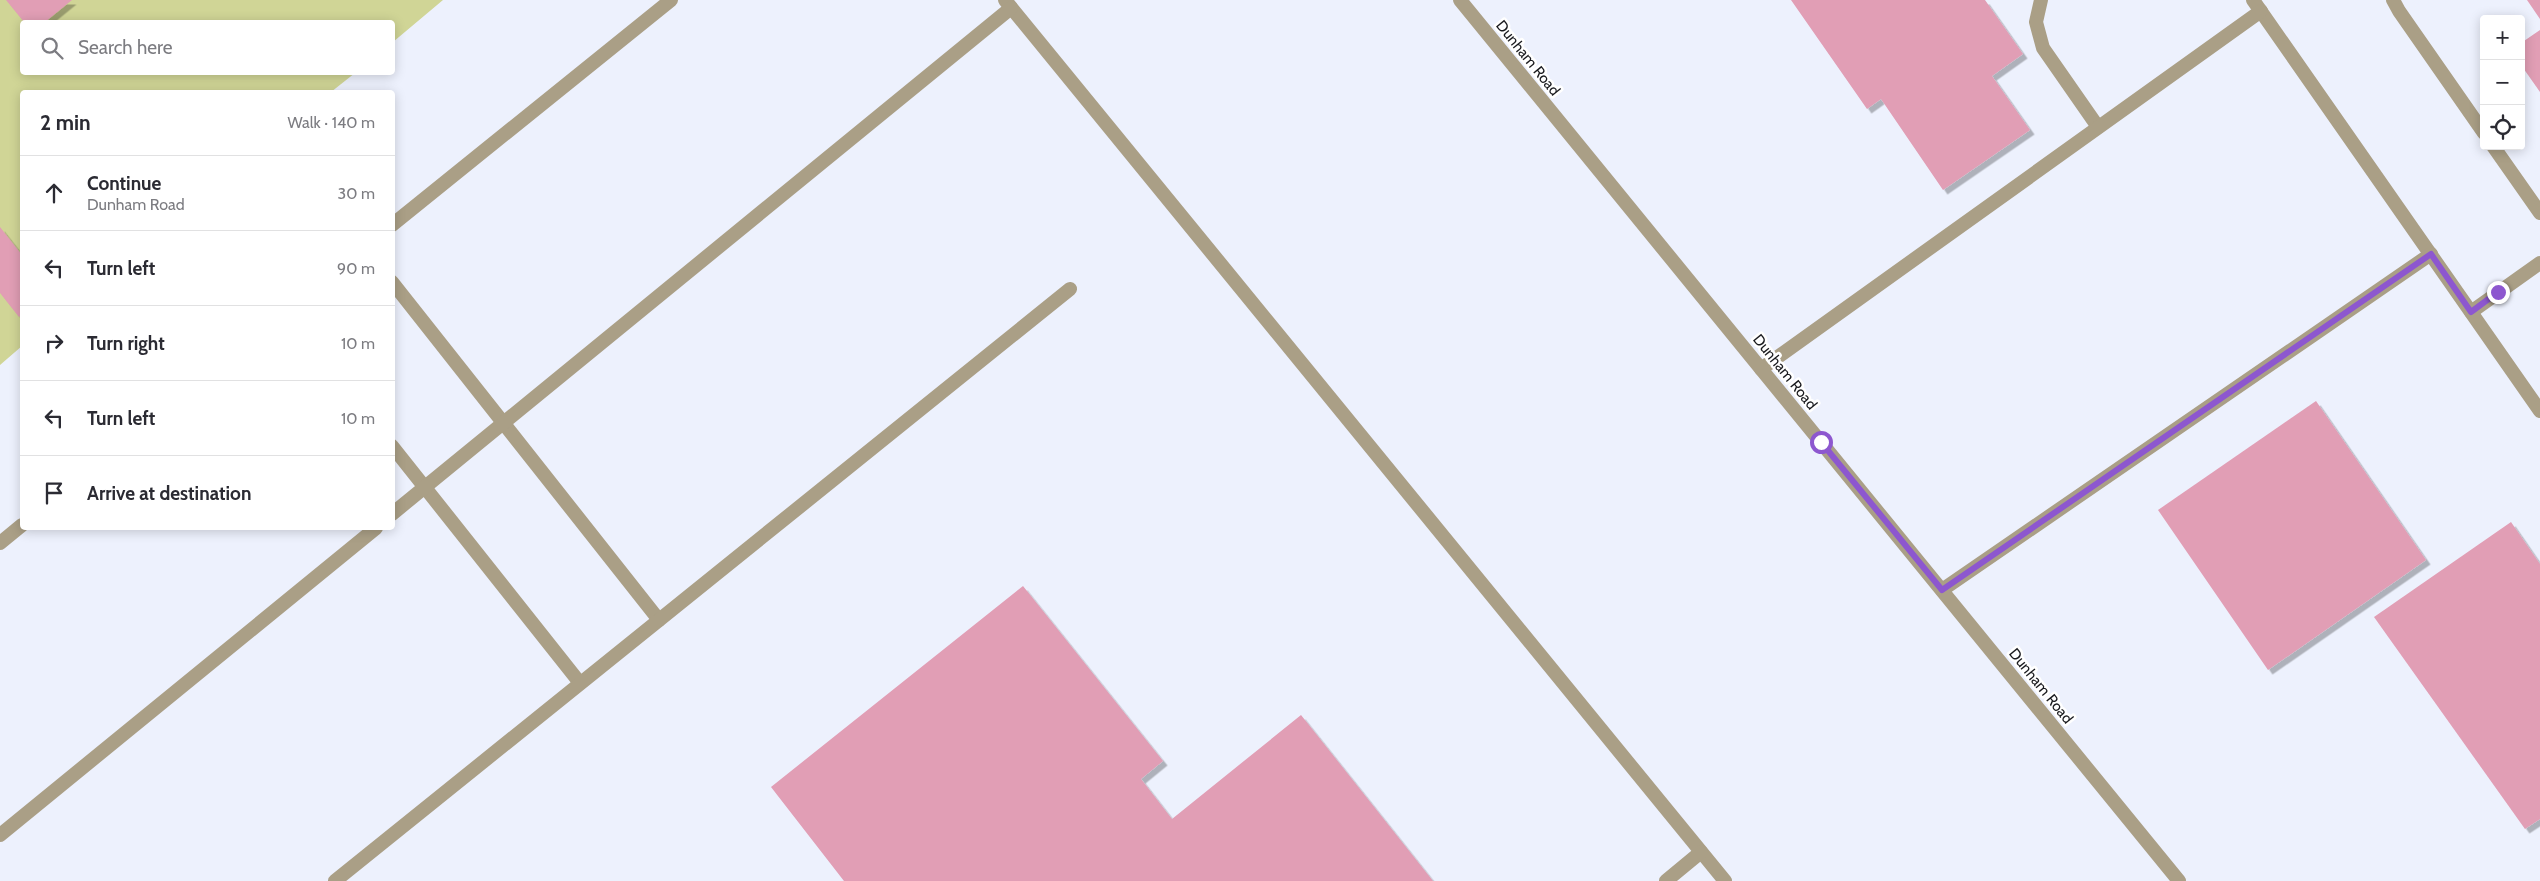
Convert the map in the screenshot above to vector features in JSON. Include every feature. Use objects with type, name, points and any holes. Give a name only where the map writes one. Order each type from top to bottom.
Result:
[{"type":"street","points":[[395,223],[670,0]]},
{"type":"street","name":"Dunham Road","points":[[1460,0],[2179,881]]},
{"type":"street","points":[[2041,0],[2036,22],[2043,48],[2098,127]]},
{"type":"street","points":[[2393,0],[2480,127]]},
{"type":"street","points":[[395,512],[1008,4],[1724,881]]},
{"type":"street","points":[[1761,369],[2098,127],[2257,6],[2540,411]]},
{"type":"street","points":[[2496,150],[2540,213]]},
{"type":"street","points":[[1942,590],[2431,254]]},
{"type":"street","points":[[2471,312],[2540,263]]},
{"type":"street","points":[[395,286],[659,620]]},
{"type":"street","points":[[335,881],[1070,289]]},
{"type":"street","points":[[395,450],[580,683]]},
{"type":"street","points":[[0,543],[20,527]]},
{"type":"street","points":[[0,835],[374,530]]},
{"type":"street","points":[[1666,881],[1701,852]]},
{"type":"green space","points":[[0,0],[443,0],[395,40],[395,20],[20,20],[20,75],[352,75],[334,90],[20,90],[20,348],[0,365]]},
{"type":"building","points":[[6,0],[72,0],[47,20],[22,20]]},
{"type":"building","points":[[1791,0],[1985,0],[2023,54],[1992,76],[2030,130],[1943,190],[1881,99],[1867,109]]},
{"type":"building","points":[[2527,0],[2540,0],[2540,19]]},
{"type":"building","points":[[2540,30],[2540,92],[2525,71],[2525,40]]},
{"type":"building","points":[[0,227],[20,252],[19,317],[0,293]]},
{"type":"building","points":[[2316,401],[2426,560],[2268,670],[2158,510]]},
{"type":"building","points":[[2511,522],[2540,564],[2540,819],[2525,829],[2374,617]]},
{"type":"building","points":[[1023,586],[1163,761],[1141,779],[1172,819],[1301,715],[1433,881],[844,881],[771,787]]},
{"type":"route","points":[[1821,442],[1942,590],[2431,254],[2471,312],[2498,292]]}]
